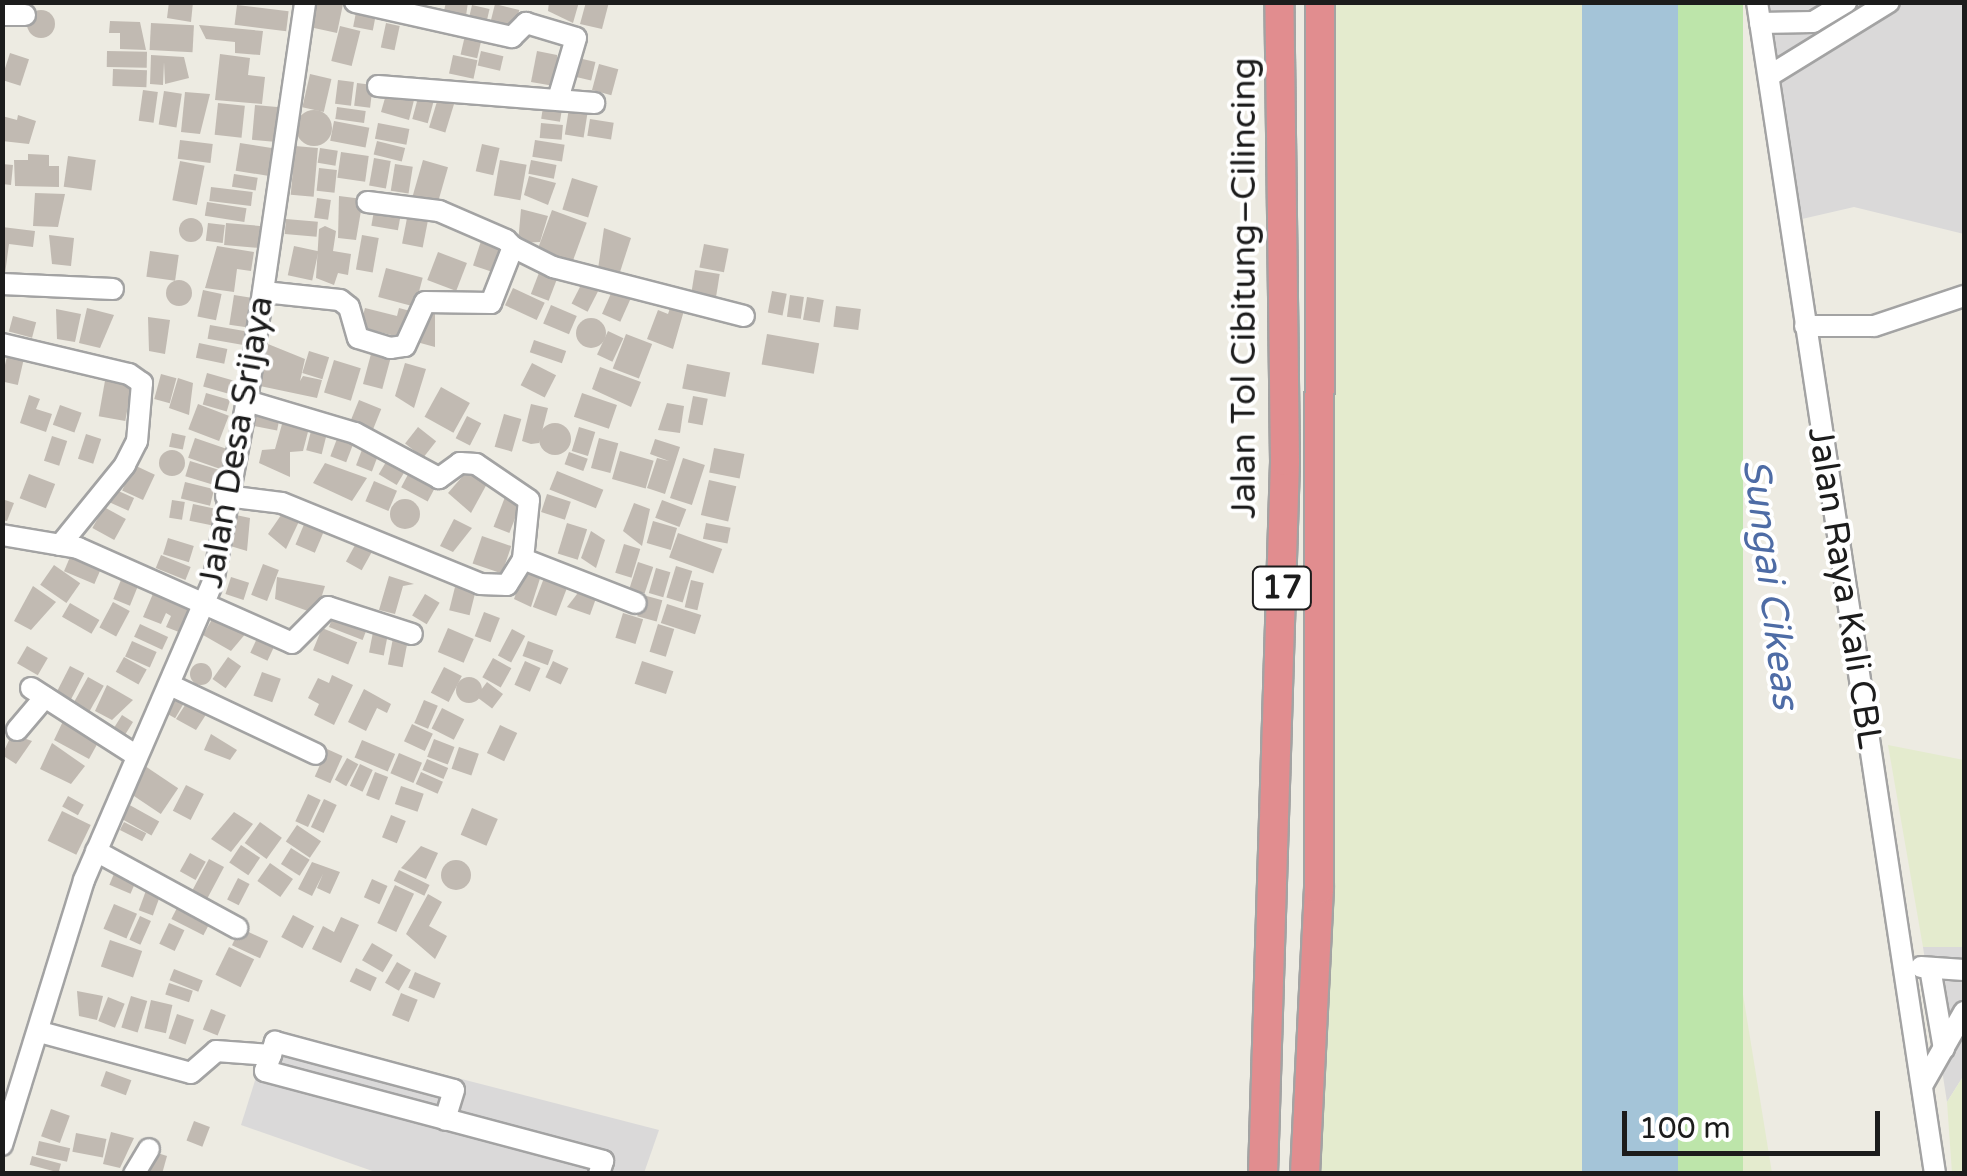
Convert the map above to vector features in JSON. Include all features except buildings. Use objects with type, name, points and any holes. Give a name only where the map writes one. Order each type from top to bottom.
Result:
[{"type":"highway","name":"Jalan Tol Cibitung–Cilincing","points":[[1264,1174],[1284,481],[1280,2]]},
{"type":"highway","name":"17","points":[[1305,1174],[1319,889],[1320,2]]},
{"type":"street","name":"Jalan Desa Srijaya","points":[[2,1145],[96,850],[134,754],[207,601],[247,401],[305,2]]},
{"type":"street","points":[[355,2],[512,37],[526,23],[576,38],[558,100]]},
{"type":"street","points":[[1769,76],[1846,2]]},
{"type":"street","points":[[1758,13],[1819,31],[1889,2]]},
{"type":"street","name":"Jalan Raya Kali CBL","points":[[1758,13],[1935,1174]]},
{"type":"street","points":[[2,15],[26,15]]},
{"type":"street","points":[[378,86],[594,103]]},
{"type":"street","points":[[368,202],[439,211],[553,267],[744,316]]},
{"type":"street","points":[[264,292],[340,300],[360,340],[402,348],[425,302],[489,304],[513,247]]},
{"type":"street","points":[[2,284],[113,288]]},
{"type":"street","points":[[1805,326],[1874,326],[1964,296]]},
{"type":"street","points":[[2,344],[128,374],[142,384],[137,440],[125,465],[60,545]]},
{"type":"street","points":[[226,496],[282,503],[480,584],[506,586],[523,560],[528,500],[476,464],[460,463],[440,478],[355,432],[247,401]]},
{"type":"street","points":[[2,535],[60,545],[207,601],[292,642],[328,608],[412,634]]},
{"type":"street","points":[[523,560],[636,602]]},
{"type":"street","points":[[170,685],[316,754]]},
{"type":"street","points":[[17,730],[38,693],[134,754]]},
{"type":"street","points":[[96,850],[237,928]]},
{"type":"street","points":[[1904,964],[1964,970]]},
{"type":"street","points":[[1930,968],[1944,1048]]},
{"type":"street","points":[[1923,1084],[1964,1012]]},
{"type":"street","points":[[40,1032],[191,1073],[216,1051],[270,1055]]},
{"type":"street","points":[[445,1120],[454,1090],[275,1042],[265,1071],[445,1120],[604,1161],[599,1174]]},
{"type":"street","points":[[134,1174],[149,1148]]},
{"type":"shaded area","points":[[1766,3],[1964,3],[1964,234],[1854,207],[1802,219]]},
{"type":"shaded area","points":[[1947,943],[1964,947],[1964,1075],[1947,1102],[1923,947]]},
{"type":"shaded area","points":[[271,1030],[659,1130],[644,1173],[381,1174],[241,1125]]},
{"type":"green space","points":[[1319,3],[1582,3],[1772,1173],[1303,1174]]},
{"type":"green space","points":[[1678,3],[1743,3],[1743,1174],[1678,1174]]},
{"type":"green space","points":[[1888,745],[1964,760],[1964,947],[1923,947]]},
{"type":"green space","points":[[1964,1075],[1964,1173],[1952,1173],[1947,1102]]},
{"type":"water","points":[[1582,3],[1678,3],[1678,1174],[1582,1174]]},
{"type":"water label","name":"Sungai Cikeas","points":[[1770,584]]}]
